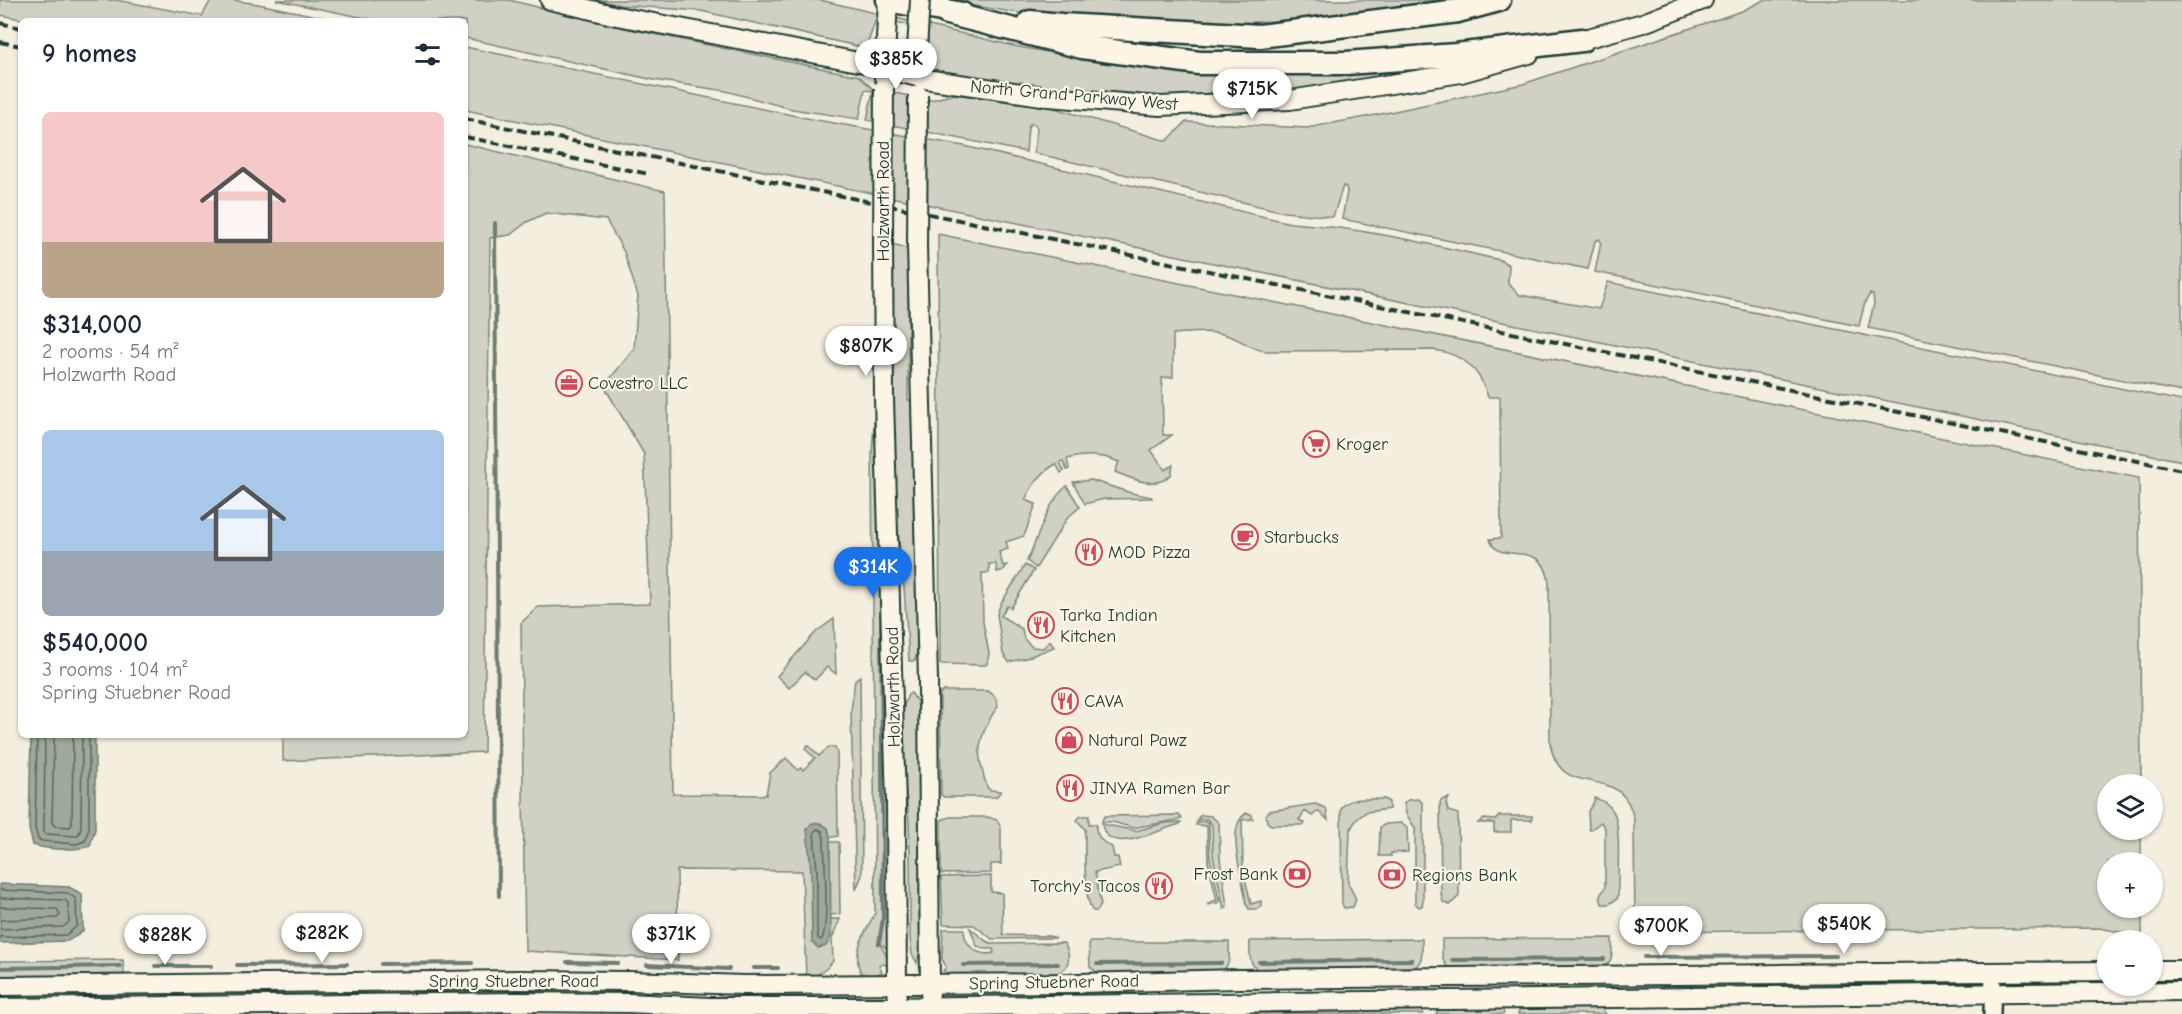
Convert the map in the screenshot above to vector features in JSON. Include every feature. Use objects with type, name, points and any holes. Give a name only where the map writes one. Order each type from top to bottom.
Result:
[{"type":"highway","points":[[888,0],[1082,47],[1199,63],[1346,63],[1456,55],[1582,40]]},
{"type":"highway","points":[[947,13],[1061,25],[1260,36],[1458,11],[1499,0]]},
{"type":"main road","name":"North Grand Parkway West","points":[[550,0],[617,16],[884,68],[918,86],[989,90],[1160,106],[1290,100],[1461,73],[1643,23],[1703,0]]},
{"type":"main road","name":"Holzwarth Road","points":[[888,0],[884,68],[884,399],[896,793],[898,1010]]},
{"type":"main road","name":"Holzwarth Road","points":[[920,0],[917,49],[917,246],[928,668],[930,1010]]},
{"type":"main road","points":[[2163,970],[2182,970]]},
{"type":"main road","name":"Spring Stuebner Road","points":[[0,986],[529,980],[709,985],[930,984],[2097,971]]},
{"type":"main road","points":[[1619,998],[1626,976]]},
{"type":"main road","points":[[328,982],[328,1004]]},
{"type":"main road","points":[[132,985],[132,1007]]},
{"type":"main road","name":"Spring Stuebner Road","points":[[0,1008],[517,1002],[930,1010],[2182,990]]},
{"type":"street","points":[[1992,1014],[1993,972]]},
{"type":"shaded area","points":[[0,0],[116,0],[202,16],[211,0],[231,0],[326,18],[18,18],[0,15]]},
{"type":"shaded area","points":[[276,0],[509,0],[611,25],[859,76],[873,89],[931,100],[955,94],[1047,106],[1167,141],[1186,122],[1307,128],[1523,84],[1742,11],[1764,0],[2182,0],[2182,392],[1868,328],[1874,304],[1873,295],[1870,294],[1865,302],[1859,326],[1595,272],[1601,242],[1599,239],[1595,241],[1588,269],[1342,219],[1347,192],[1346,187],[1343,186],[1333,217],[1284,212],[1034,153],[1037,128],[1034,124],[1028,127],[1026,152],[867,120],[873,91],[865,90],[859,119],[792,109],[726,91],[654,80],[468,39],[468,18],[365,18]]},
{"type":"shaded area","points":[[597,0],[820,0],[1014,46],[1096,61],[1136,65],[1430,67],[1431,70],[1293,91],[1195,97],[1138,96],[1137,94],[1044,88],[930,69],[927,65],[928,28],[876,19],[866,48],[701,11],[620,5]]},
{"type":"shaded area","points":[[937,0],[1441,0],[1328,17],[1230,24],[1044,17]]},
{"type":"shaded area","points":[[468,48],[811,119],[964,146],[1291,223],[1370,233],[1500,260],[1509,265],[1508,284],[1520,295],[1599,309],[1608,282],[2182,401],[2182,461],[468,111]]},
{"type":"shaded area","points":[[468,145],[665,191],[673,794],[766,795],[770,773],[786,758],[798,770],[801,768],[803,770],[815,758],[805,749],[808,745],[819,756],[829,747],[835,747],[837,752],[838,836],[828,838],[829,842],[839,842],[840,914],[829,915],[829,919],[840,919],[832,939],[833,961],[814,977],[806,977],[802,871],[677,870],[678,960],[525,951],[521,623],[538,607],[650,604],[644,454],[604,386],[634,349],[638,296],[624,252],[606,220],[546,213],[527,222],[510,235],[490,238],[484,752],[283,761],[283,738],[468,738]]},
{"type":"shaded area","points":[[938,234],[2139,478],[2141,774],[2097,774],[2097,840],[2141,840],[2141,852],[2097,852],[2097,918],[2142,918],[2142,930],[2099,928],[1635,932],[1634,820],[1627,801],[1617,790],[1566,773],[1556,762],[1550,743],[1549,583],[1545,569],[1539,560],[1530,556],[1501,551],[1494,547],[1490,539],[1501,538],[1500,397],[1488,397],[1480,378],[1469,364],[1444,352],[1434,350],[1265,351],[1220,333],[1173,334],[1173,377],[1162,378],[1163,435],[1172,435],[1151,450],[1165,470],[1173,465],[1171,475],[1158,482],[1144,482],[1115,472],[1119,462],[1106,457],[1080,456],[1067,459],[1069,469],[1067,470],[1063,461],[1060,462],[1064,471],[1061,473],[1056,464],[1041,475],[1025,500],[1036,504],[1024,536],[1006,542],[1008,549],[999,552],[1003,566],[1007,565],[1004,570],[997,572],[996,564],[989,564],[989,573],[982,573],[983,622],[989,654],[987,664],[940,664]]},
{"type":"shaded area","points":[[891,244],[908,248],[908,400],[911,400],[913,440],[915,561],[919,624],[915,661],[909,661],[897,522],[892,404]]},
{"type":"shaded area","points":[[876,392],[886,785],[889,822],[890,953],[883,945],[881,946],[889,960],[887,965],[879,966],[882,972],[873,976],[861,973],[858,965],[858,950],[875,913],[872,453]]},
{"type":"shaded area","points":[[1091,480],[1152,498],[1104,499],[1085,504],[1073,482]]},
{"type":"shaded area","points":[[1067,486],[1080,507],[1068,517],[1036,568],[1027,561],[1054,500]]},
{"type":"shaded area","points":[[1025,565],[1034,570],[1011,608],[1007,606],[1001,616],[1022,629],[1024,639],[1032,647],[1043,648],[1050,641],[1054,647],[1009,662],[1003,654],[997,614],[1001,603]]},
{"type":"shaded area","points":[[834,619],[836,674],[827,667],[815,680],[805,672],[789,688],[777,676],[816,632]]},
{"type":"shaded area","points":[[860,676],[862,875],[856,890],[851,711],[855,680]]},
{"type":"shaded area","points":[[944,691],[987,691],[996,699],[998,707],[981,740],[980,755],[987,787],[990,790],[1001,791],[996,797],[944,797],[941,795],[940,693]]},
{"type":"shaded area","points":[[911,693],[917,701],[920,719],[922,939],[917,963],[912,954],[910,938],[909,823],[901,740],[904,708],[908,695]]},
{"type":"shaded area","points":[[1449,798],[1446,803],[1448,811],[1458,814],[1459,896],[1450,905],[1443,902],[1441,894],[1440,803],[1441,800]]},
{"type":"shaded area","points":[[1594,798],[1605,803],[1616,818],[1618,896],[1609,904],[1602,904],[1600,896],[1605,887],[1605,828],[1601,822],[1590,830],[1589,828],[1588,811]]},
{"type":"shaded area","points":[[1384,799],[1389,802],[1389,809],[1366,812],[1356,820],[1350,830],[1348,883],[1356,899],[1353,907],[1344,908],[1342,904],[1341,809],[1354,800]]},
{"type":"shaded area","points":[[1419,799],[1423,804],[1423,899],[1422,906],[1419,907],[1415,903],[1415,828],[1406,814],[1404,803],[1408,800]]},
{"type":"shaded area","points":[[1315,804],[1326,808],[1328,820],[1318,811],[1312,816],[1305,811],[1299,820],[1305,823],[1304,825],[1271,825],[1267,822],[1266,815],[1269,811]]},
{"type":"shaded area","points":[[1247,813],[1251,814],[1253,819],[1242,820],[1243,870],[1251,904],[1261,901],[1261,906],[1257,909],[1249,909],[1246,904],[1237,855],[1237,829],[1240,819]]},
{"type":"shaded area","points":[[1179,815],[1182,819],[1133,828],[1113,822],[1102,822],[1105,816]]},
{"type":"shaded area","points":[[1201,815],[1211,816],[1219,823],[1220,858],[1227,906],[1224,909],[1213,856],[1212,825],[1207,819],[1197,819]]},
{"type":"shaded area","points":[[1081,816],[1089,816],[1089,824],[1096,824],[1098,835],[1102,841],[1112,847],[1114,857],[1118,857],[1120,867],[1095,872],[1101,905],[1097,911],[1093,911],[1090,906],[1088,896],[1085,872],[1085,829],[1077,820]]},
{"type":"shaded area","points":[[1499,816],[1532,816],[1532,820],[1511,820],[1511,832],[1494,832],[1494,823],[1478,823],[1484,819],[1495,820]]},
{"type":"shaded area","points":[[950,817],[988,817],[997,820],[1001,828],[1001,864],[991,864],[991,873],[941,874],[941,820]]},
{"type":"shaded area","points":[[1197,821],[1209,824],[1210,857],[1220,902],[1208,905],[1217,900],[1208,862],[1207,826],[1196,825]]},
{"type":"shaded area","points":[[1181,822],[1136,839],[1124,840],[1114,839],[1106,834],[1102,824],[1136,831],[1165,823]]},
{"type":"shaded area","points":[[1401,823],[1407,828],[1408,852],[1379,856],[1380,827],[1386,824]]},
{"type":"shaded area","points":[[991,876],[991,892],[1002,893],[1003,935],[1056,938],[992,939],[974,925],[943,924],[941,877]]},
{"type":"shaded area","points":[[970,928],[992,944],[1064,943],[1068,953],[1068,962],[1063,970],[1053,975],[957,976],[943,971],[946,967],[942,959],[943,929],[964,929],[969,945],[982,953],[994,953],[993,949],[977,946]]},
{"type":"shaded area","points":[[1612,938],[1610,961],[1598,969],[1450,969],[1443,959],[1442,952],[1442,939]]},
{"type":"shaded area","points":[[1422,939],[1422,955],[1419,962],[1417,966],[1408,971],[1258,970],[1250,957],[1250,941]]},
{"type":"shaded area","points":[[1089,942],[1229,942],[1229,959],[1220,972],[1104,974],[1090,967]]},
{"type":"shaded area","points":[[123,960],[124,976],[0,978],[0,961]]},
{"type":"shaded area","points":[[1600,1006],[1606,1014],[1518,1014],[1520,1008]]},
{"type":"shaded area","points":[[1502,1007],[1504,1014],[1436,1014],[1438,1009]]},
{"type":"shaded area","points":[[532,1008],[534,1014],[336,1014],[337,1012]]},
{"type":"shaded area","points":[[1421,1009],[1423,1014],[1249,1014],[1252,1011]]},
{"type":"water","points":[[31,738],[95,738],[95,829],[90,846],[61,849],[33,845],[29,829]]},
{"type":"water","points":[[812,823],[820,823],[828,828],[830,837],[831,936],[826,946],[818,948],[812,942],[811,871],[807,829]]},
{"type":"water","points":[[0,884],[69,887],[82,894],[83,931],[68,941],[0,943]]},
{"type":"waterway","points":[[495,223],[499,896]]},
{"type":"waterway","points":[[879,944],[883,918],[881,615]]},
{"type":"waterway","points":[[1644,957],[1836,956]]},
{"type":"waterway","points":[[1452,960],[1604,959]]},
{"type":"waterway","points":[[1259,962],[1412,960]]},
{"type":"waterway","points":[[567,962],[618,963]]},
{"type":"waterway","points":[[381,964],[472,963]]},
{"type":"waterway","points":[[1097,964],[1221,963]]},
{"type":"waterway","points":[[237,965],[347,964]]},
{"type":"waterway","points":[[963,965],[1058,964]]},
{"type":"waterway","points":[[647,965],[729,969]]},
{"type":"waterway","points":[[0,968],[120,966]]},
{"type":"waterway","points":[[155,966],[211,966]]},
{"type":"waterway","points":[[754,968],[778,968]]},
{"type":"railway","points":[[0,23],[18,27]]},
{"type":"railway","points":[[0,42],[18,45]]},
{"type":"railway","points":[[468,120],[2182,470]]},
{"type":"railway","points":[[468,138],[649,174]]},
{"type":"place","name":"Covestro LLC","points":[[569,383]]},
{"type":"place","name":"Kroger","points":[[1316,444]]},
{"type":"place","name":"Starbucks","points":[[1245,537]]},
{"type":"place","name":"MOD Pizza","points":[[1089,552]]},
{"type":"place","name":"Tarka Indian Kitchen","points":[[1041,625]]},
{"type":"place","name":"CAVA","points":[[1065,701]]},
{"type":"place","name":"Natural Pawz","points":[[1069,740]]},
{"type":"place","name":"JINYA Ramen Bar","points":[[1070,788]]},
{"type":"place","name":"Frost Bank","points":[[1297,874]]},
{"type":"place","name":"Regions Bank","points":[[1392,875]]},
{"type":"place","name":"Torchy's Tacos","points":[[1159,886]]}]
